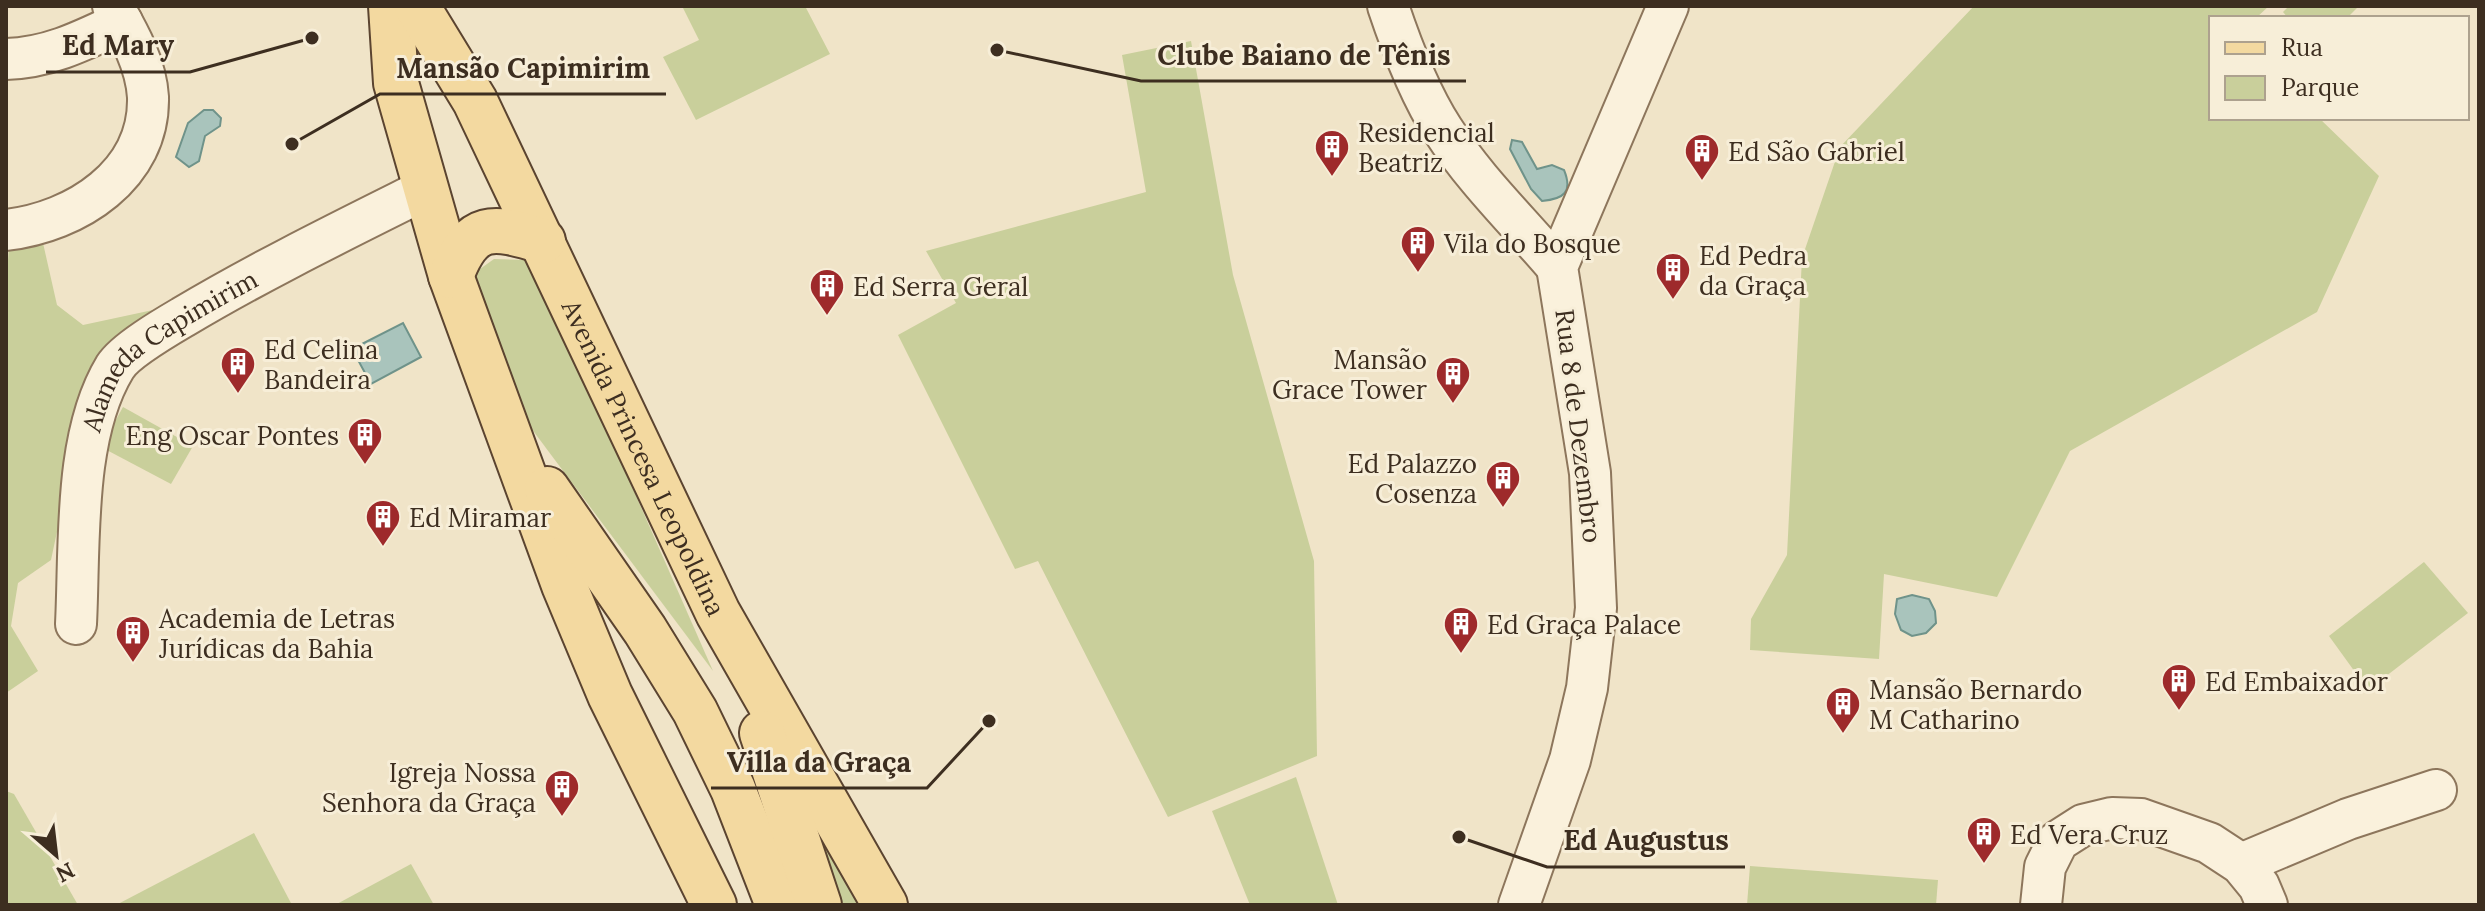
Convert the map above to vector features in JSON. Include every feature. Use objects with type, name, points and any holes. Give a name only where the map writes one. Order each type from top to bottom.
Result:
[{"type":"main road","points":[[391,6],[396,83],[451,276],[564,585],[610,695],[714,905]]},
{"type":"main road","name":"Avenida Princesa Leopoldina","points":[[417,6],[475,101],[718,613],[885,905]]},
{"type":"main road","points":[[410,134],[415,110],[423,96],[436,89],[448,90],[475,101]]},
{"type":"main road","points":[[451,276],[460,251],[479,234],[499,230],[543,241]]},
{"type":"main road","points":[[502,415],[553,499],[645,630],[695,711],[733,789],[778,905]]},
{"type":"main road","points":[[718,613],[776,772],[819,905]]},
{"type":"street","points":[[1388,6],[1410,64],[1442,129],[1477,176],[1557,267],[1668,6]]},
{"type":"street","points":[[6,59],[29,58],[65,48],[118,14],[141,61],[148,95],[146,128],[134,155],[116,180],[86,204],[50,221],[6,230]]},
{"type":"street","name":"Alameda Capimirim","points":[[76,624],[84,467],[90,430],[116,365],[157,333],[244,281],[426,189]]},
{"type":"street","name":"Rua 8 de Dezembro","points":[[1519,905],[1570,760],[1587,688],[1596,608],[1590,473],[1557,267]]},
{"type":"street","points":[[2241,864],[2348,819],[2436,790]]},
{"type":"street","points":[[2041,905],[2045,867],[2058,841],[2083,825],[2112,818],[2141,819],[2209,843],[2241,864],[2259,886],[2267,905]]},
{"type":"green space","points":[[682,6],[805,6],[830,54],[696,120],[663,57],[699,40]]},
{"type":"green space","points":[[1974,6],[2269,6],[2258,16],[2209,16],[2209,120],[2321,120],[2379,176],[2317,312],[2070,451],[1997,597],[1884,574],[1879,659],[1750,650],[1751,619],[1787,555],[1802,258],[1840,147]]},
{"type":"green space","points":[[2289,6],[2359,6],[2349,16],[2286,16],[2283,12]]},
{"type":"green space","points":[[1191,41],[1233,275],[1314,561],[1317,756],[1168,817],[1038,561],[1015,569],[898,335],[956,303],[926,251],[1146,192],[1122,55]]},
{"type":"green space","points":[[43,243],[57,305],[83,325],[167,307],[87,390],[51,560],[18,583],[11,626],[38,671],[6,693],[6,287],[9,247]]},
{"type":"green space","points":[[494,259],[527,260],[539,275],[713,671],[522,416],[473,274]]},
{"type":"green space","points":[[123,407],[193,446],[171,484],[101,447]]},
{"type":"green space","points":[[2424,562],[2468,613],[2368,690],[2329,636]]},
{"type":"green space","points":[[1296,777],[1338,905],[1250,905],[1212,811]]},
{"type":"green space","points":[[6,791],[14,794],[78,905],[6,905]]},
{"type":"green space","points":[[803,793],[868,905],[831,905]]},
{"type":"green space","points":[[254,833],[292,905],[116,905]]},
{"type":"green space","points":[[411,864],[434,905],[335,905]]},
{"type":"green space","points":[[1750,866],[1938,880],[1936,905],[1747,905]]},
{"type":"water","points":[[204,110],[213,110],[221,118],[220,126],[205,136],[199,161],[189,167],[176,157],[188,123]]},
{"type":"water","points":[[1512,140],[1522,142],[1537,169],[1552,165],[1564,170],[1567,178],[1565,193],[1542,201],[1531,189],[1510,149]]},
{"type":"water","points":[[403,323],[421,357],[371,384],[352,349]]},
{"type":"water","points":[[1912,595],[1929,599],[1936,623],[1926,633],[1912,636],[1901,630],[1895,614],[1897,599]]},
{"type":"place","name":"Ed Mary","points":[[312,38]]},
{"type":"place","name":"Clube Baiano de Tênis","points":[[997,50]]},
{"type":"place","name":"Mansão Capimirim","points":[[292,144]]},
{"type":"place","name":"Residencial Beatriz","points":[[1332,178]]},
{"type":"place","name":"Ed São Gabriel","points":[[1702,182]]},
{"type":"place","name":"Vila do Bosque","points":[[1418,274]]},
{"type":"place","name":"Ed Pedra da Graça","points":[[1673,301]]},
{"type":"place","name":"Ed Serra Geral","points":[[827,317]]},
{"type":"place","name":"Ed Celina Bandeira","points":[[238,395]]},
{"type":"place","name":"Mansão Grace Tower","points":[[1453,405]]},
{"type":"place","name":"Eng Oscar Pontes","points":[[365,466]]},
{"type":"place","name":"Ed Palazzo Cosenza","points":[[1503,509]]},
{"type":"place","name":"Ed Miramar","points":[[383,548]]},
{"type":"place","name":"Ed Graça Palace","points":[[1461,655]]},
{"type":"place","name":"Academia de Letras Jurídicas da Bahia","points":[[133,664]]},
{"type":"place","name":"Ed Embaixador","points":[[2179,712]]},
{"type":"place","name":"Villa da Graça","points":[[989,721]]},
{"type":"place","name":"Mansão Bernardo M Catharino","points":[[1843,735]]},
{"type":"place","name":"Igreja Nossa Senhora da Graça","points":[[562,818]]},
{"type":"place","name":"Ed Augustus","points":[[1459,837]]},
{"type":"place","name":"Ed Vera Cruz","points":[[1984,865]]}]
